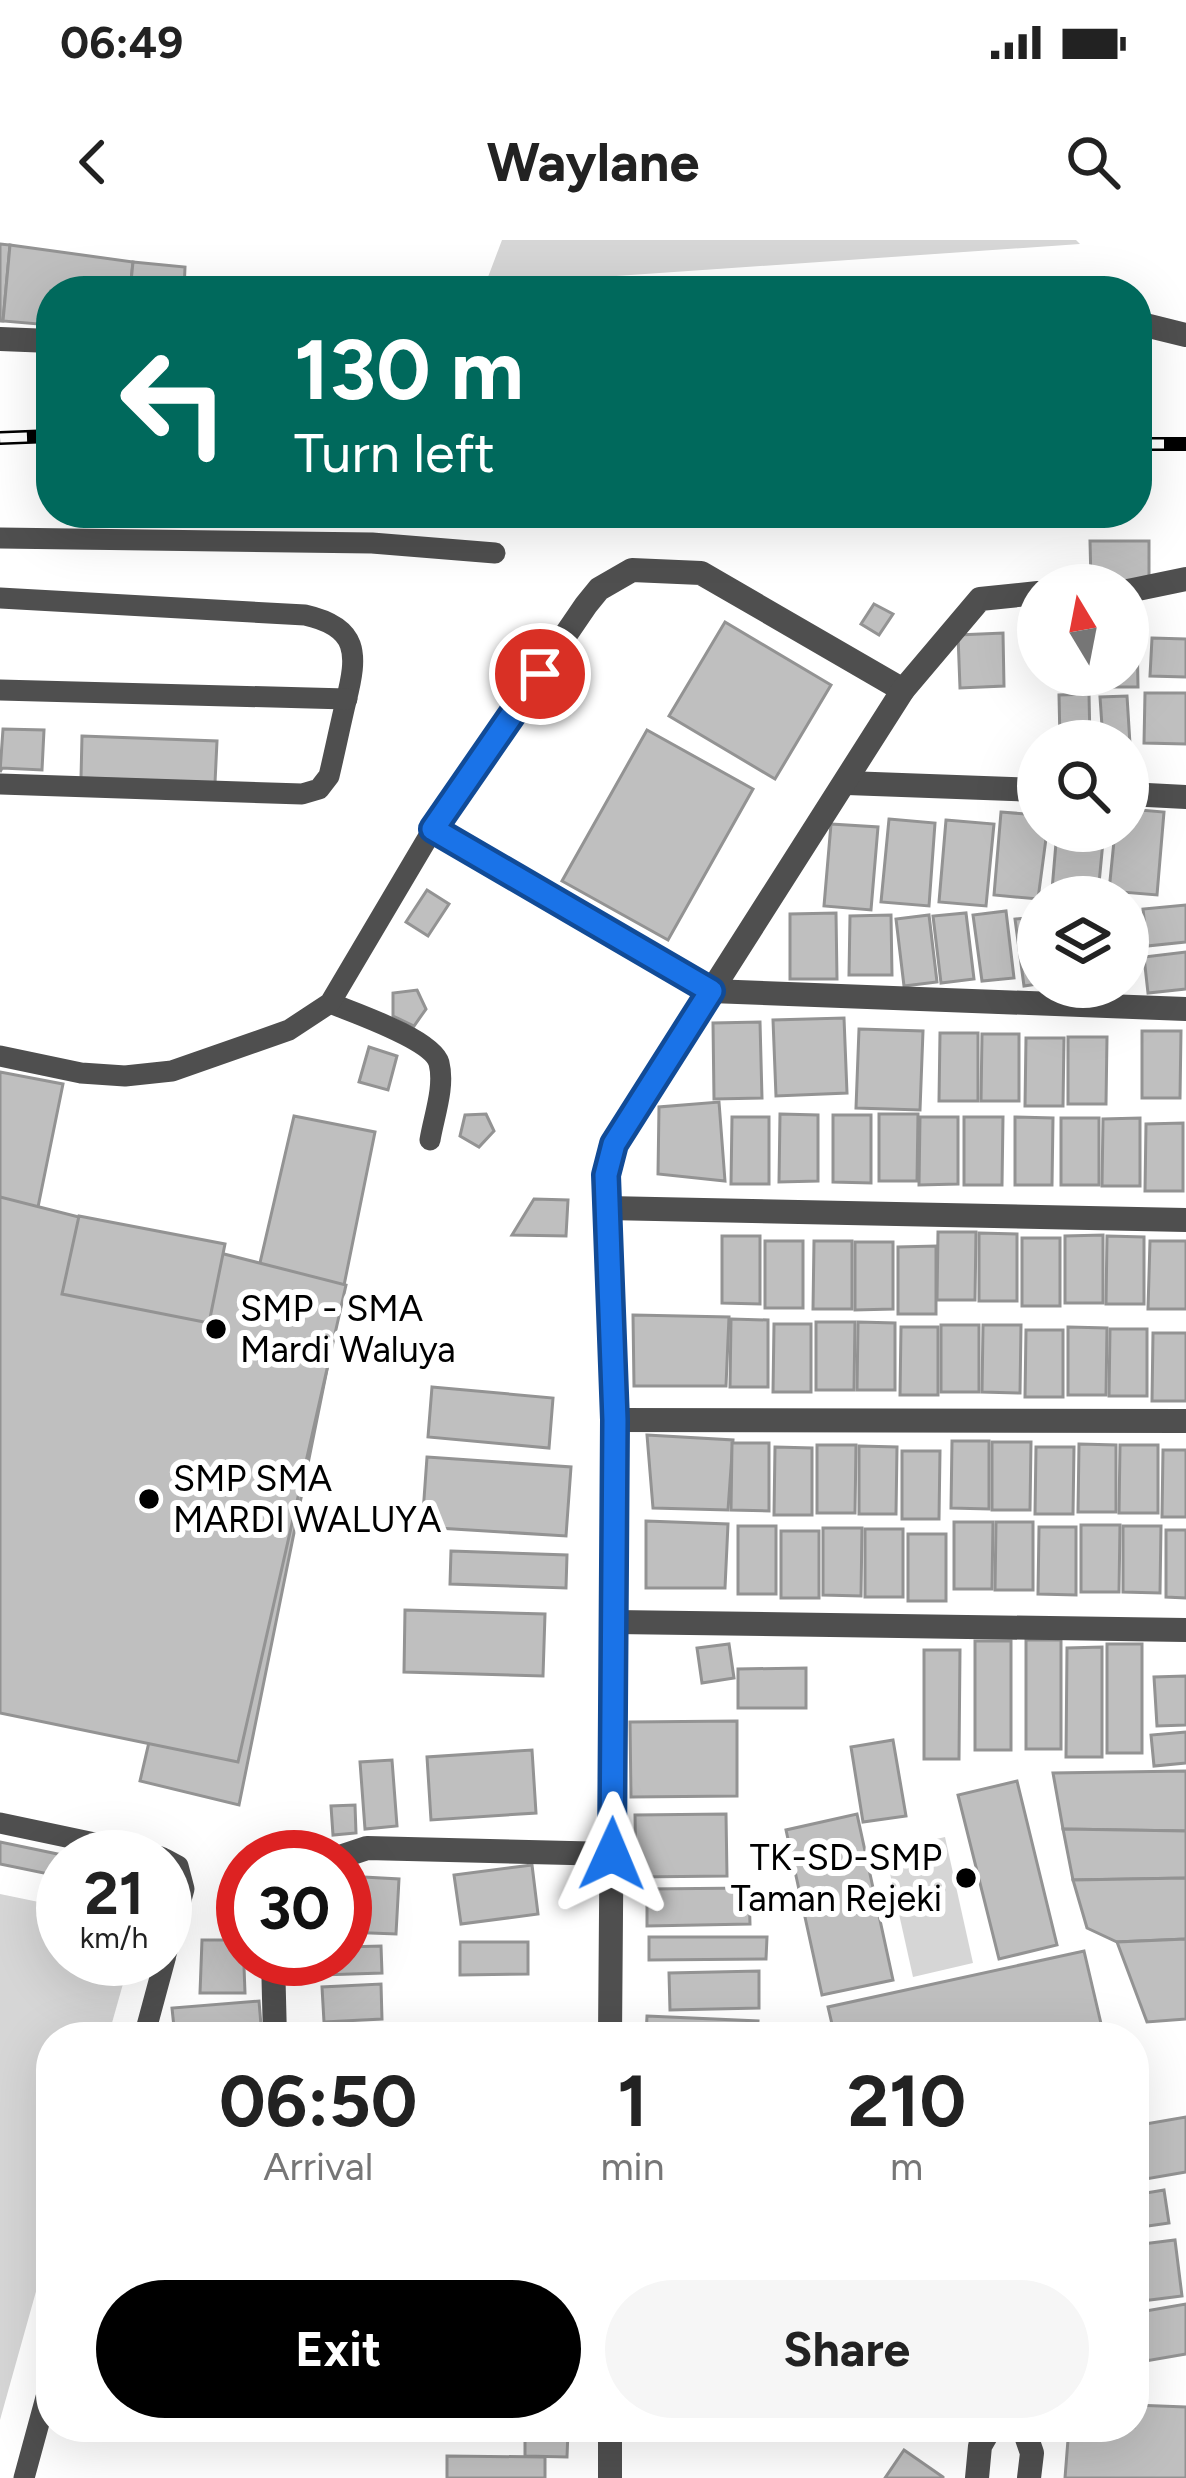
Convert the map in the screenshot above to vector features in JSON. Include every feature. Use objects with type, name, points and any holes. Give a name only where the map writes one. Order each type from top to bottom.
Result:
[{"type":"street","points":[[1152,327],[1186,335]]},
{"type":"street","points":[[0,339],[36,340]]},
{"type":"street","points":[[903,690],[701,573],[632,570],[599,590],[586,605],[433,829],[711,991],[1186,1009]]},
{"type":"street","points":[[1149,587],[1186,579]]},
{"type":"street","points":[[610,2022],[615,1420],[606,1175],[614,1144],[903,690],[980,599],[1017,595]]},
{"type":"street","points":[[847,783],[1017,789]]},
{"type":"street","points":[[1149,795],[1186,796]]},
{"type":"street","points":[[608,1208],[1186,1220]]},
{"type":"street","points":[[615,1420],[1186,1421]]},
{"type":"street","points":[[615,1622],[1186,1630]]},
{"type":"street","points":[[372,1848],[612,1854]]},
{"type":"street","points":[[274,1986],[275,2022]]},
{"type":"street","points":[[610,2442],[610,2478]]},
{"type":"street","points":[[977,2478],[982,2442]]},
{"type":"street","points":[[1028,2442],[1029,2478]]},
{"type":"lane","points":[[0,538],[372,544],[495,553]]},
{"type":"lane","points":[[0,598],[305,615],[328,620],[341,630],[354,652],[355,669],[329,776],[320,789],[302,794],[0,784]]},
{"type":"lane","points":[[0,691],[346,699]]},
{"type":"lane","points":[[0,1056],[81,1073],[125,1076],[172,1071],[289,1030],[329,1003],[433,829]]},
{"type":"lane","points":[[329,1003],[426,1045],[438,1058],[440,1084],[430,1140]]},
{"type":"lane","points":[[0,1822],[36,1830]]},
{"type":"lane","points":[[148,2022],[158,1986]]},
{"type":"lane","points":[[24,2478],[36,2434]]},
{"type":"shaded area","points":[[502,240],[1076,240],[1080,244],[616,276],[488,276]]},
{"type":"shaded area","points":[[945,1837],[973,1963],[913,1977],[885,1851]]},
{"type":"shaded area","points":[[0,1894],[36,1901],[36,1986],[122,1986],[112,2022],[36,2022],[36,2292],[0,2420]]},
{"type":"building","points":[[0,244],[10,245],[3,321],[0,321]]},
{"type":"building","points":[[10,245],[133,262],[132,276],[36,276],[36,324],[3,321]]},
{"type":"building","points":[[133,262],[185,267],[185,276],[132,276]]},
{"type":"building","points":[[1090,541],[1149,541],[1149,564],[1091,564]]},
{"type":"building","points":[[874,604],[893,614],[879,635],[861,624]]},
{"type":"building","points":[[725,622],[831,685],[775,779],[669,716]]},
{"type":"building","points":[[1003,633],[1004,686],[960,688],[958,635]]},
{"type":"building","points":[[1152,638],[1186,639],[1186,677],[1150,676]]},
{"type":"building","points":[[1149,693],[1186,693],[1186,744],[1149,743],[1149,720],[1144,720]]},
{"type":"building","points":[[1059,696],[1089,696],[1090,720],[1060,720]]},
{"type":"building","points":[[1127,696],[1128,720],[1102,720],[1100,697]]},
{"type":"building","points":[[3,729],[44,730],[42,770],[2,768],[0,772]]},
{"type":"building","points":[[647,730],[753,789],[668,940],[562,881]]},
{"type":"building","points":[[82,736],[217,741],[215,783],[81,778]]},
{"type":"building","points":[[1149,811],[1164,812],[1157,895],[1149,894],[1149,876],[1110,876],[1113,852],[1149,852]]},
{"type":"building","points":[[1001,812],[1017,813],[1017,852],[1044,852],[1041,876],[1017,876],[1017,897],[994,895]]},
{"type":"building","points":[[889,819],[935,823],[929,906],[881,902]]},
{"type":"building","points":[[946,820],[994,824],[986,906],[939,902]]},
{"type":"building","points":[[831,824],[878,827],[871,910],[824,906]]},
{"type":"building","points":[[1055,852],[1102,852],[1100,876],[1053,876]]},
{"type":"building","points":[[427,890],[449,904],[428,936],[406,922]]},
{"type":"building","points":[[1186,905],[1186,942],[1149,946],[1149,908]]},
{"type":"building","points":[[1006,911],[1014,978],[982,981],[973,915]]},
{"type":"building","points":[[836,913],[837,979],[790,979],[790,914]]},
{"type":"building","points":[[966,913],[974,979],[941,983],[933,916]]},
{"type":"building","points":[[891,915],[892,975],[849,975],[850,916]]},
{"type":"building","points":[[929,915],[937,982],[904,986],[896,919]]},
{"type":"building","points":[[1186,952],[1186,989],[1149,993],[1149,956]]},
{"type":"building","points":[[417,990],[426,1009],[414,1026],[393,1016],[393,993]]},
{"type":"building","points":[[844,1018],[847,1093],[776,1096],[773,1020]]},
{"type":"building","points":[[760,1022],[762,1098],[714,1099],[713,1023]]},
{"type":"building","points":[[859,1029],[923,1031],[920,1110],[856,1108]]},
{"type":"building","points":[[1142,1031],[1181,1031],[1180,1098],[1142,1098]]},
{"type":"building","points":[[940,1033],[978,1033],[978,1101],[939,1101]]},
{"type":"building","points":[[982,1034],[1019,1034],[1019,1101],[981,1101]]},
{"type":"building","points":[[1068,1037],[1107,1037],[1106,1104],[1068,1104]]},
{"type":"building","points":[[1026,1038],[1064,1038],[1063,1106],[1025,1106]]},
{"type":"building","points":[[369,1047],[397,1056],[388,1090],[359,1082]]},
{"type":"building","points":[[0,1072],[63,1084],[0,1394]]},
{"type":"building","points":[[719,1102],[725,1181],[658,1174],[659,1107]]},
{"type":"building","points":[[486,1114],[494,1131],[479,1147],[460,1136],[465,1115]]},
{"type":"building","points":[[780,1114],[818,1115],[818,1181],[779,1182]]},
{"type":"building","points":[[879,1114],[918,1114],[917,1181],[879,1181]]},
{"type":"building","points":[[833,1115],[871,1115],[871,1183],[833,1182]]},
{"type":"building","points":[[294,1116],[375,1132],[239,1805],[140,1781]]},
{"type":"building","points":[[732,1117],[769,1117],[769,1184],[731,1184]]},
{"type":"building","points":[[920,1117],[958,1117],[958,1184],[919,1185]]},
{"type":"building","points":[[964,1117],[1003,1117],[1002,1185],[964,1185]]},
{"type":"building","points":[[1015,1117],[1053,1118],[1052,1185],[1015,1185]]},
{"type":"building","points":[[1061,1118],[1099,1118],[1099,1185],[1061,1185]]},
{"type":"building","points":[[1140,1118],[1140,1186],[1102,1186],[1103,1119]]},
{"type":"building","points":[[1183,1123],[1183,1191],[1145,1191],[1146,1124]]},
{"type":"building","name":"SMP SMA MARDI WALUYA","points":[[0,1197],[346,1285],[238,1762],[0,1713]]},
{"type":"building","points":[[534,1199],[568,1200],[566,1236],[512,1235]]},
{"type":"building","points":[[79,1216],[225,1244],[209,1323],[62,1294]]},
{"type":"building","points":[[938,1232],[976,1232],[975,1300],[937,1300]]},
{"type":"building","points":[[979,1233],[1017,1234],[1017,1301],[979,1301]]},
{"type":"building","points":[[1103,1235],[1103,1303],[1065,1303],[1065,1236]]},
{"type":"building","points":[[722,1236],[760,1236],[760,1304],[722,1303]]},
{"type":"building","points":[[1107,1236],[1144,1237],[1144,1304],[1106,1304]]},
{"type":"building","points":[[1022,1238],[1060,1238],[1060,1306],[1022,1306]]},
{"type":"building","points":[[765,1241],[803,1241],[803,1308],[765,1308]]},
{"type":"building","points":[[814,1241],[852,1241],[852,1309],[813,1309]]},
{"type":"building","points":[[1150,1241],[1186,1241],[1186,1309],[1148,1309]]},
{"type":"building","points":[[855,1242],[893,1242],[893,1309],[855,1310]]},
{"type":"building","points":[[936,1246],[936,1314],[898,1314],[898,1247]]},
{"type":"building","points":[[633,1315],[729,1317],[726,1386],[634,1386]]},
{"type":"building","points":[[731,1319],[768,1320],[768,1387],[730,1387]]},
{"type":"building","points":[[816,1322],[855,1322],[854,1390],[816,1390]]},
{"type":"building","points":[[858,1322],[895,1323],[895,1390],[857,1390]]},
{"type":"building","points":[[774,1324],[811,1324],[811,1392],[773,1392]]},
{"type":"building","points":[[941,1325],[979,1325],[979,1392],[941,1392]]},
{"type":"building","points":[[983,1325],[1021,1325],[1020,1393],[982,1392]]},
{"type":"building","points":[[901,1327],[938,1327],[938,1395],[900,1395]]},
{"type":"building","points":[[1068,1327],[1107,1328],[1106,1395],[1068,1395]]},
{"type":"building","points":[[1110,1329],[1147,1329],[1147,1396],[1109,1396]]},
{"type":"building","points":[[1026,1330],[1063,1330],[1063,1397],[1025,1397]]},
{"type":"building","points":[[1153,1333],[1186,1333],[1186,1401],[1152,1401]]},
{"type":"building","points":[[432,1387],[553,1398],[549,1448],[428,1437]]},
{"type":"building","points":[[647,1435],[733,1440],[728,1510],[653,1508]]},
{"type":"building","points":[[952,1441],[989,1441],[989,1509],[951,1508]]},
{"type":"building","points":[[992,1442],[1031,1442],[1030,1510],[992,1510]]},
{"type":"building","points":[[732,1443],[769,1443],[769,1511],[731,1510]]},
{"type":"building","points":[[1079,1444],[1116,1445],[1116,1512],[1078,1512]]},
{"type":"building","points":[[817,1445],[856,1445],[855,1513],[817,1513]]},
{"type":"building","points":[[1120,1445],[1158,1445],[1158,1513],[1119,1513]]},
{"type":"building","points":[[859,1446],[897,1447],[896,1514],[859,1514]]},
{"type":"building","points":[[775,1447],[812,1448],[812,1515],[774,1515]]},
{"type":"building","points":[[1036,1447],[1074,1447],[1073,1514],[1035,1514]]},
{"type":"building","points":[[1163,1450],[1186,1450],[1186,1517],[1162,1517]]},
{"type":"building","points":[[902,1451],[940,1451],[939,1519],[902,1519]]},
{"type":"building","points":[[427,1457],[571,1467],[566,1536],[422,1527]]},
{"type":"building","points":[[646,1521],[728,1524],[725,1588],[646,1588]]},
{"type":"building","points":[[954,1522],[993,1522],[992,1589],[954,1589]]},
{"type":"building","points":[[996,1522],[1033,1522],[1033,1590],[995,1590]]},
{"type":"building","points":[[1081,1525],[1120,1525],[1119,1592],[1081,1592]]},
{"type":"building","points":[[738,1526],[776,1526],[776,1594],[738,1594]]},
{"type":"building","points":[[1123,1526],[1161,1526],[1160,1593],[1123,1592]]},
{"type":"building","points":[[1039,1527],[1076,1527],[1076,1595],[1038,1594]]},
{"type":"building","points":[[823,1528],[862,1528],[861,1596],[823,1595]]},
{"type":"building","points":[[865,1529],[903,1529],[903,1597],[865,1597]]},
{"type":"building","points":[[1166,1530],[1186,1530],[1186,1598],[1166,1597]]},
{"type":"building","points":[[781,1531],[819,1531],[819,1598],[781,1598]]},
{"type":"building","points":[[908,1534],[946,1534],[946,1601],[908,1601]]},
{"type":"building","points":[[451,1551],[567,1555],[566,1588],[450,1584]]},
{"type":"building","points":[[405,1610],[545,1614],[543,1676],[404,1672]]},
{"type":"building","points":[[1026,1640],[1061,1640],[1061,1749],[1026,1749]]},
{"type":"building","points":[[975,1641],[1011,1641],[1011,1750],[975,1750]]},
{"type":"building","points":[[729,1644],[734,1678],[702,1683],[697,1648]]},
{"type":"building","points":[[1107,1644],[1142,1644],[1142,1753],[1107,1753]]},
{"type":"building","points":[[1102,1647],[1102,1757],[1066,1757],[1067,1648]]},
{"type":"building","points":[[924,1650],[960,1650],[959,1759],[924,1759]]},
{"type":"building","points":[[806,1668],[806,1708],[738,1708],[738,1669]]},
{"type":"building","points":[[1186,1676],[1186,1725],[1157,1726],[1154,1677]]},
{"type":"building","points":[[737,1721],[737,1796],[631,1797],[630,1722]]},
{"type":"building","points":[[1186,1732],[1186,1763],[1154,1766],[1151,1735]]},
{"type":"building","points":[[893,1740],[906,1816],[863,1822],[851,1747]]},
{"type":"building","points":[[532,1750],[536,1813],[431,1820],[427,1757]]},
{"type":"building","points":[[392,1760],[397,1826],[365,1829],[360,1762]]},
{"type":"building","points":[[1186,1771],[1186,1831],[1063,1829],[1053,1773]]},
{"type":"building","points":[[1017,1781],[1057,1945],[999,1959],[958,1795]]},
{"type":"building","points":[[355,1805],[356,1830],[333,1830],[331,1806]]},
{"type":"building","points":[[726,1814],[727,1876],[636,1877],[635,1815]]},
{"type":"building","points":[[857,1814],[893,1980],[822,1995],[786,1830]]},
{"type":"building","points":[[1063,1829],[1186,1831],[1186,1878],[1073,1880]]},
{"type":"building","points":[[0,1842],[36,1850],[36,1871],[0,1864]]},
{"type":"building","points":[[532,1865],[538,1914],[461,1924],[454,1875]]},
{"type":"building","points":[[372,1878],[399,1879],[396,1934],[372,1933]]},
{"type":"building","points":[[1186,1878],[1186,1939],[1117,1942],[1087,1928],[1073,1880]]},
{"type":"building","points":[[749,1888],[750,1924],[647,1926],[647,1889]]},
{"type":"building","points":[[649,1937],[767,1937],[766,1959],[649,1960]]},
{"type":"building","points":[[1186,1939],[1186,2019],[1147,2022],[1117,1942]]},
{"type":"building","points":[[202,1940],[216,1940],[216,1986],[245,1986],[245,1993],[200,1993]]},
{"type":"building","points":[[460,1942],[528,1942],[528,1974],[460,1975]]},
{"type":"building","points":[[372,1946],[381,1946],[382,1973],[372,1973]]},
{"type":"building","points":[[1084,1951],[1101,2022],[832,2022],[828,2007]]},
{"type":"building","points":[[759,1971],[759,2008],[670,2010],[669,1973]]},
{"type":"building","points":[[381,1984],[382,2019],[324,2022],[322,1987]]},
{"type":"building","points":[[259,2001],[261,2022],[173,2022],[172,2008]]},
{"type":"building","points":[[647,2016],[758,2021],[758,2022],[647,2022]]},
{"type":"building","points":[[1186,2117],[1186,2172],[1149,2178],[1149,2123]]},
{"type":"building","points":[[1164,2190],[1169,2223],[1149,2226],[1149,2192]]},
{"type":"building","points":[[1175,2240],[1182,2296],[1149,2300],[1149,2243]]},
{"type":"building","points":[[1186,2304],[1186,2354],[1149,2360],[1149,2310]]},
{"type":"building","points":[[1149,2406],[1186,2407],[1186,2478],[1065,2478],[1068,2442],[1149,2442]]},
{"type":"building","points":[[525,2442],[568,2442],[567,2457],[525,2456]]},
{"type":"building","points":[[904,2450],[943,2477],[943,2478],[885,2478]]},
{"type":"building","points":[[447,2456],[545,2457],[545,2478],[447,2478]]},
{"type":"railway","points":[[0,438],[36,437]]},
{"type":"railway","points":[[1152,444],[1186,444]]},
{"type":"place","name":"SMP - SMA Mardi Waluya","points":[[216,1329]]},
{"type":"place","name":"SMP SMA MARDI WALUYA","points":[[149,1499]]},
{"type":"place","name":"TK-SD-SMP Taman Rejeki","points":[[966,1878]]},
{"type":"route","points":[[540,674],[433,829],[711,991],[614,1144],[606,1175],[615,1420],[612,1854]]}]
